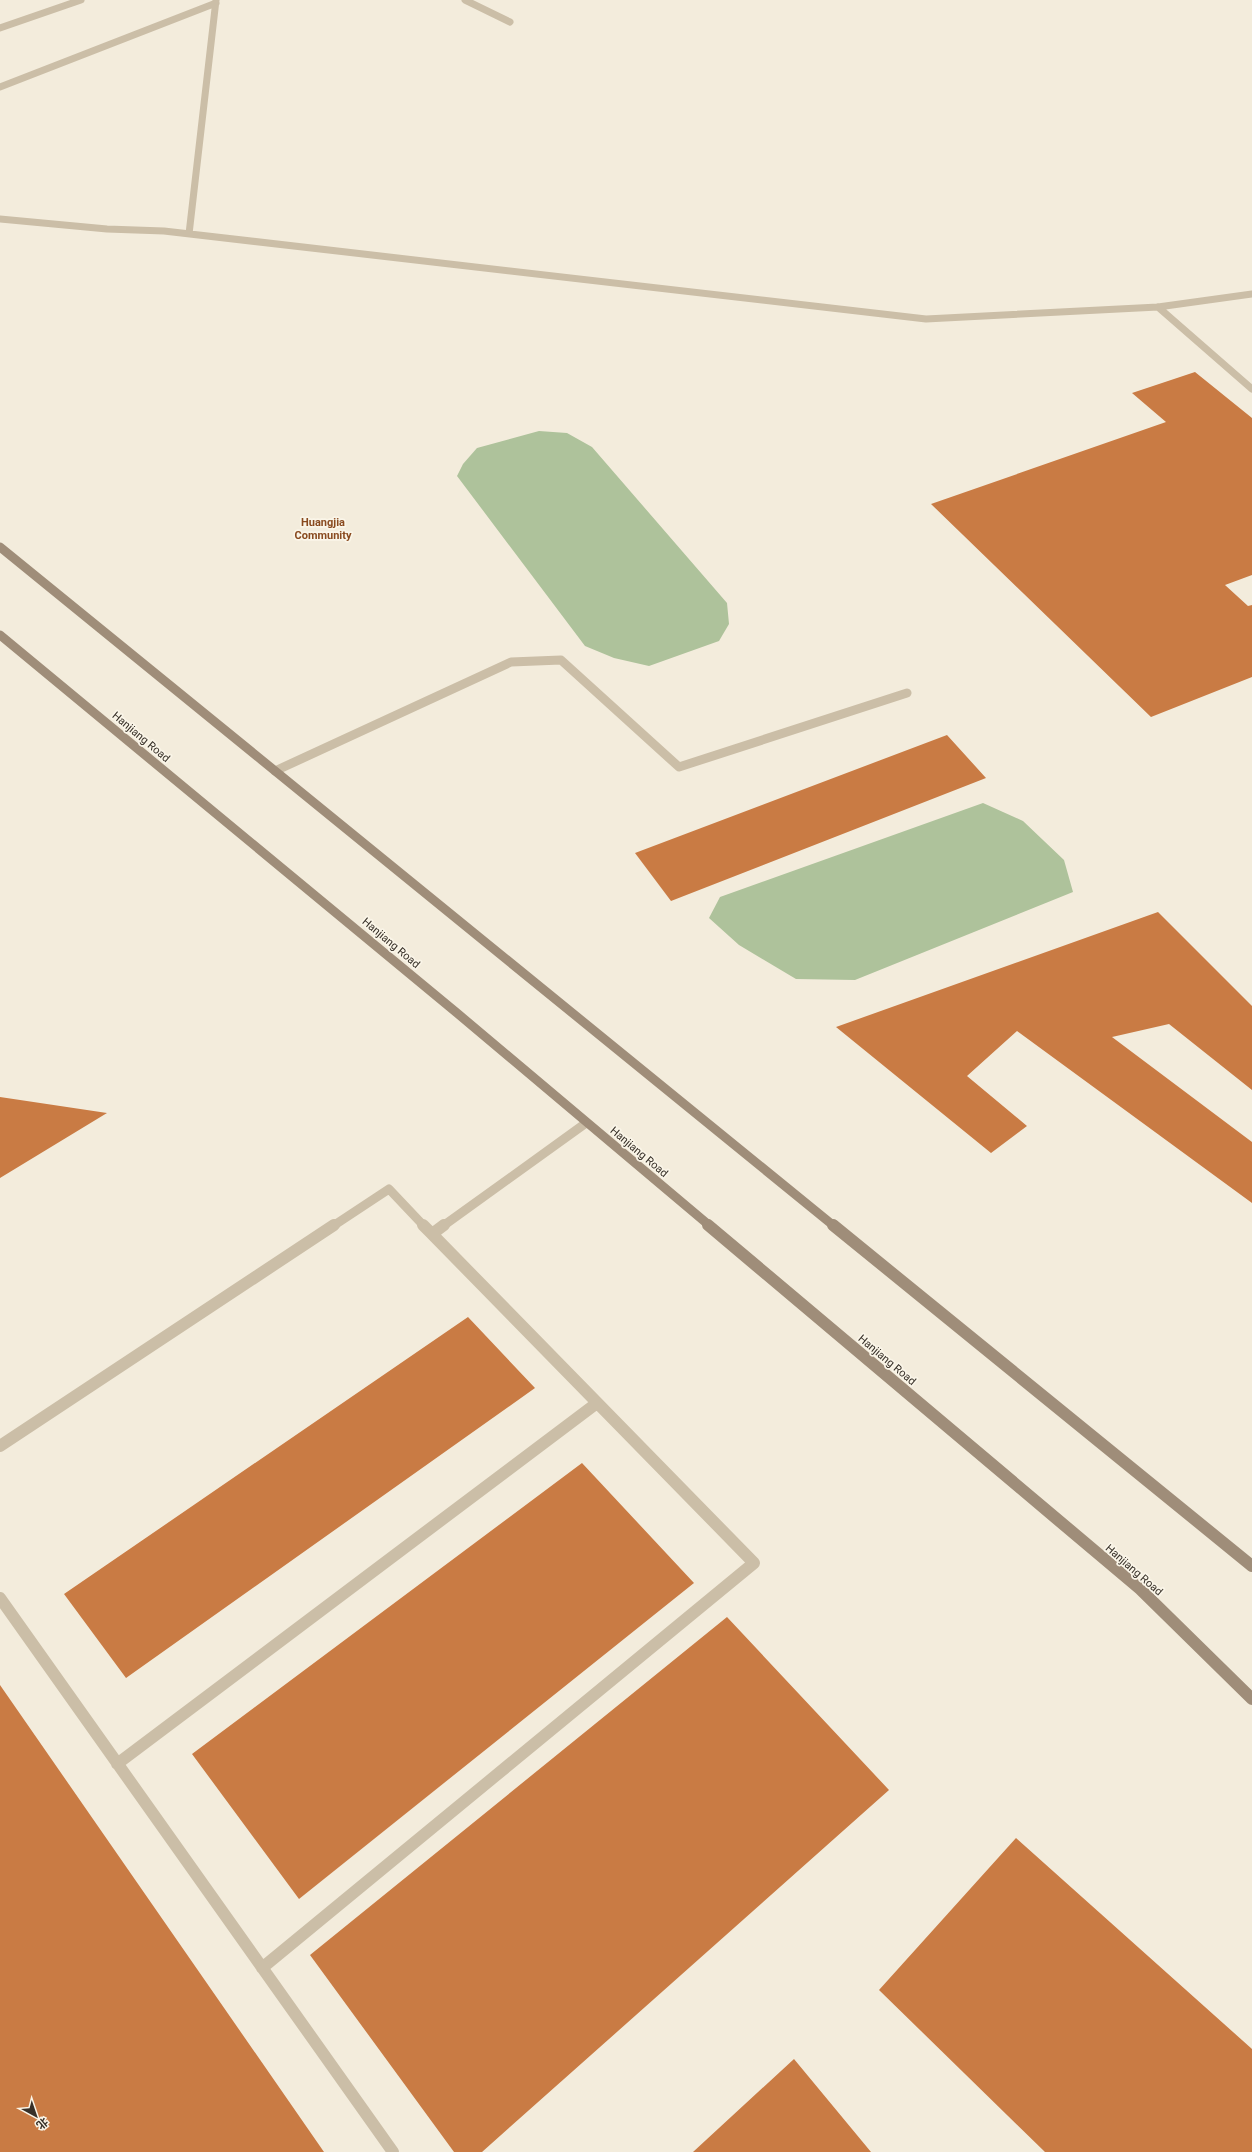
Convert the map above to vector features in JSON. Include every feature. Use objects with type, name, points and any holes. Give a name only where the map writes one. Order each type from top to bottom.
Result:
[{"type":"main road","points":[[0,548],[1252,1566]]},
{"type":"main road","name":"Hanjiang Road","points":[[0,635],[457,1013],[1140,1589],[1252,1698]]},
{"type":"street","points":[[0,28],[81,0]]},
{"type":"street","points":[[465,0],[510,22]]},
{"type":"street","points":[[0,86],[216,2],[189,234]]},
{"type":"street","points":[[0,219],[107,230],[164,231],[926,319],[1158,307],[1252,294]]},
{"type":"street","points":[[1158,307],[1252,389]]},
{"type":"street","points":[[275,771],[511,662],[561,660],[679,767],[907,693]]},
{"type":"street","points":[[432,1234],[586,1123]]},
{"type":"street","points":[[0,1446],[389,1189],[754,1562],[262,1968]]},
{"type":"street","points":[[117,1764],[597,1403]]},
{"type":"street","points":[[0,1598],[393,2152]]},
{"type":"green space","points":[[539,431],[567,433],[592,447],[727,603],[729,624],[719,641],[649,666],[614,658],[585,646],[457,476],[463,464],[477,448]]},
{"type":"green space","points":[[983,803],[1023,821],[1064,860],[1073,892],[855,980],[796,979],[739,945],[709,918],[720,897]]},
{"type":"building","points":[[1195,372],[1252,418],[1252,575],[1225,585],[1248,606],[1252,605],[1252,677],[1151,717],[931,504],[1166,422],[1132,393]]},
{"type":"building","points":[[947,735],[986,778],[671,901],[635,853]]},
{"type":"building","points":[[1158,912],[1252,1006],[1252,1090],[1169,1024],[1112,1037],[1252,1142],[1252,1203],[1017,1031],[967,1076],[1027,1126],[991,1153],[836,1027]]},
{"type":"building","points":[[0,1097],[107,1113],[0,1178]]},
{"type":"building","points":[[468,1317],[535,1388],[126,1678],[64,1594]]},
{"type":"building","points":[[582,1463],[694,1583],[299,1899],[192,1754]]},
{"type":"building","points":[[727,1617],[889,1790],[482,2152],[454,2152],[310,1955]]},
{"type":"building","points":[[0,1685],[324,2152],[0,2152]]},
{"type":"building","points":[[1016,1838],[1252,2049],[1252,2152],[1045,2152],[879,1990]]},
{"type":"building","points":[[794,2059],[871,2152],[693,2152]]},
{"type":"district","name":"Huangjia Community","points":[[323,528]]}]
